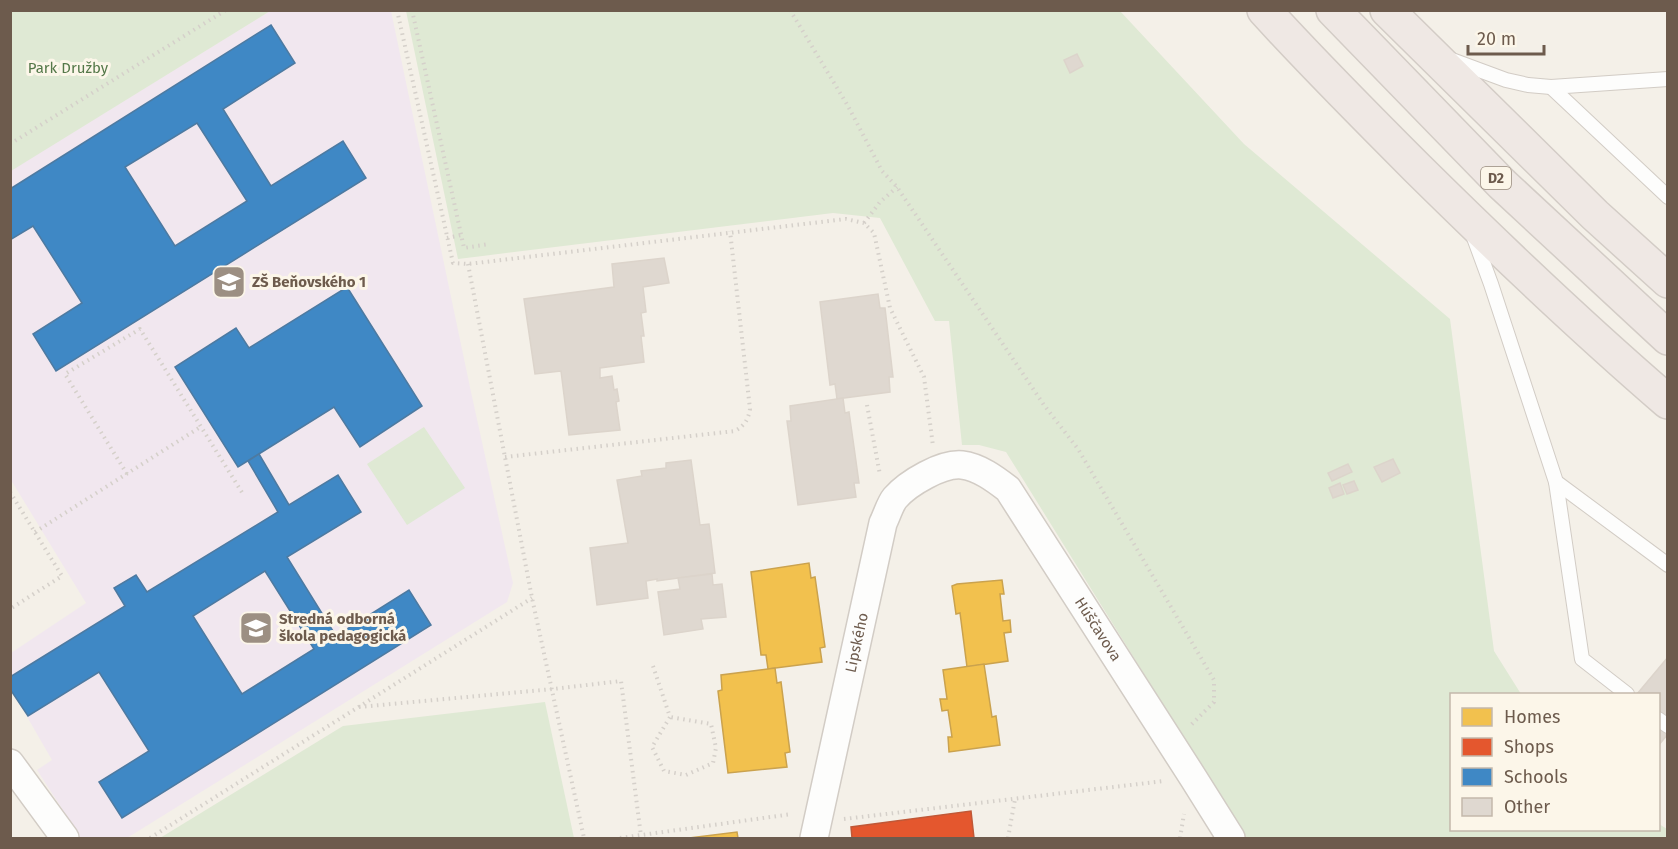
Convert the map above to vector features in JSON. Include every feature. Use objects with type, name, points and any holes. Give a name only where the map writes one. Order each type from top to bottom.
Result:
[{"type":"highway","points":[[1264,10],[1312,63],[1467,216],[1615,356],[1668,402]]},
{"type":"highway","name":"D2","points":[[1332,10],[1502,184],[1668,338]]},
{"type":"highway","points":[[1387,10],[1426,51],[1595,215],[1668,281]]},
{"type":"street","name":"Húščavova","points":[[935,470],[961,465],[990,475],[1008,489],[1231,838]]},
{"type":"street","name":"Lipského","points":[[814,838],[831,815],[884,524],[895,498],[912,483],[935,470]]},
{"type":"street","points":[[10,763],[65,838]]},
{"type":"lane","points":[[1426,51],[1506,80],[1528,85],[1551,87],[1668,79]]},
{"type":"lane","points":[[1551,87],[1668,198]]},
{"type":"lane","points":[[1467,216],[1556,482],[1582,659],[1626,693]]},
{"type":"lane","points":[[1556,482],[1668,565]]},
{"type":"path","points":[[10,144],[218,12],[226,10]]},
{"type":"path","points":[[397,10],[453,263],[468,264],[846,219],[864,223],[874,233],[890,308],[924,377],[935,470]]},
{"type":"path","points":[[412,10],[464,248],[489,244]]},
{"type":"path","points":[[790,10],[848,106],[882,171],[897,187],[1044,405],[1078,449],[1214,680],[1214,702],[1172,744]]},
{"type":"path","points":[[864,223],[880,202],[897,187]]},
{"type":"path","points":[[505,457],[735,431],[743,426],[748,420],[750,409],[730,231]]},
{"type":"path","points":[[447,238],[462,235]]},
{"type":"path","points":[[468,264],[532,598],[584,838]]},
{"type":"path","points":[[127,474],[65,374],[140,329],[243,494]]},
{"type":"path","points":[[867,405],[881,480]]},
{"type":"path","points":[[35,532],[202,426]]},
{"type":"path","points":[[10,492],[62,576],[10,609]]},
{"type":"path","points":[[150,838],[532,598]]},
{"type":"path","points":[[653,666],[670,717],[652,747],[664,771],[686,775],[713,763],[716,748],[711,724],[670,717]]},
{"type":"path","points":[[358,708],[621,681],[641,836]]},
{"type":"path","points":[[620,838],[831,815],[1015,799],[1165,781]]},
{"type":"path","points":[[1008,838],[1015,799]]},
{"type":"path","points":[[1180,838],[1185,809]]},
{"type":"shaded area","name":"ZŠ Beňovského 1","points":[[270,11],[391,11],[513,583],[507,602],[127,838],[81,838],[37,770],[52,760],[11,689],[11,653],[86,603],[11,480],[10,171]]},
{"type":"green space","name":"Park Družby","points":[[11,10],[270,10],[270,11],[11,171]]},
{"type":"green space","points":[[406,11],[1120,11],[1244,144],[1450,319],[1494,651],[1520,693],[1450,693],[1450,831],[1660,831],[1660,825],[1667,829],[1667,838],[1246,838],[1006,452],[979,445],[962,445],[949,321],[935,321],[880,218],[833,213],[458,259]]},
{"type":"green space","points":[[424,427],[465,488],[407,525],[367,464]]},
{"type":"green space","points":[[545,702],[574,838],[160,838],[343,726]]},
{"type":"building: Homes","points":[[809,563],[811,578],[815,577],[825,647],[820,648],[822,662],[768,669],[766,655],[761,655],[751,572]]},
{"type":"building: Homes","points":[[1002,580],[1004,594],[1000,594],[1003,621],[1010,620],[1011,632],[1004,633],[1008,661],[967,667],[960,613],[956,614],[952,586]]},
{"type":"building: Homes","points":[[984,664],[992,717],[996,716],[1000,745],[949,752],[948,737],[952,737],[948,710],[942,711],[940,699],[947,699],[943,670]]},
{"type":"building: Homes","points":[[775,668],[777,683],[781,682],[790,752],[785,753],[787,767],[728,773],[718,691],[722,690],[721,675]]},
{"type":"building: Homes","points":[[737,832],[738,838],[689,838]]},
{"type":"building: Shops","points":[[971,811],[974,838],[852,838],[851,827]]},
{"type":"building: Schools","points":[[271,25],[295,63],[223,109],[271,186],[343,141],[366,178],[56,371],[33,334],[82,303],[33,226],[10,240],[10,189]],"holes":[[[197,123],[247,201],[175,246],[125,167]]]},
{"type":"building: Schools","points":[[347,287],[422,406],[360,447],[334,407],[238,467],[175,367],[236,328],[249,348]]},
{"type":"building: Schools","points":[[259,454],[289,505],[338,475],[361,512],[287,557],[336,636],[409,590],[431,625],[122,818],[99,782],[149,751],[99,672],[28,716],[10,689],[10,677],[125,606],[114,588],[136,575],[147,592],[278,512],[248,461]],"holes":[[[265,571],[314,649],[242,694],[193,616]]]},
{"type":"building: Other","points":[[1077,54],[1083,66],[1070,73],[1064,60]]},
{"type":"building: Other","points":[[664,258],[669,283],[643,287],[646,312],[641,313],[644,362],[600,368],[600,378],[612,376],[614,390],[617,389],[619,401],[616,402],[620,430],[569,435],[561,371],[535,374],[524,299],[614,287],[612,264]]},
{"type":"building: Other","points":[[878,294],[880,308],[885,308],[893,377],[889,377],[890,392],[837,399],[835,384],[830,385],[820,302]]},
{"type":"building: Other","points":[[843,398],[845,413],[849,412],[859,483],[854,483],[856,497],[798,505],[787,421],[791,421],[790,406]]},
{"type":"building: Other","points":[[1393,459],[1400,473],[1382,482],[1374,467]]},
{"type":"building: Other","points":[[691,460],[700,525],[709,524],[715,573],[646,581],[648,598],[597,605],[590,548],[628,543],[617,480],[642,476],[641,471],[666,468],[666,463]]},
{"type":"building: Other","points":[[1348,464],[1352,472],[1332,481],[1328,473]]},
{"type":"building: Other","points":[[1354,481],[1358,490],[1347,494],[1343,485]]},
{"type":"building: Other","points":[[1340,483],[1344,494],[1333,498],[1329,488]]},
{"type":"building: Other","points":[[712,574],[713,585],[722,584],[726,617],[701,619],[703,629],[664,635],[658,592],[680,589],[678,578]]},
{"type":"building: Other","points":[[1668,657],[1668,734],[1660,744],[1660,693],[1638,693]]},
{"type":"place","name":"ZŠ Beňovského 1","points":[[229,282]]},
{"type":"place","name":"Stredná odborná škola pedagogická","points":[[256,628]]}]
